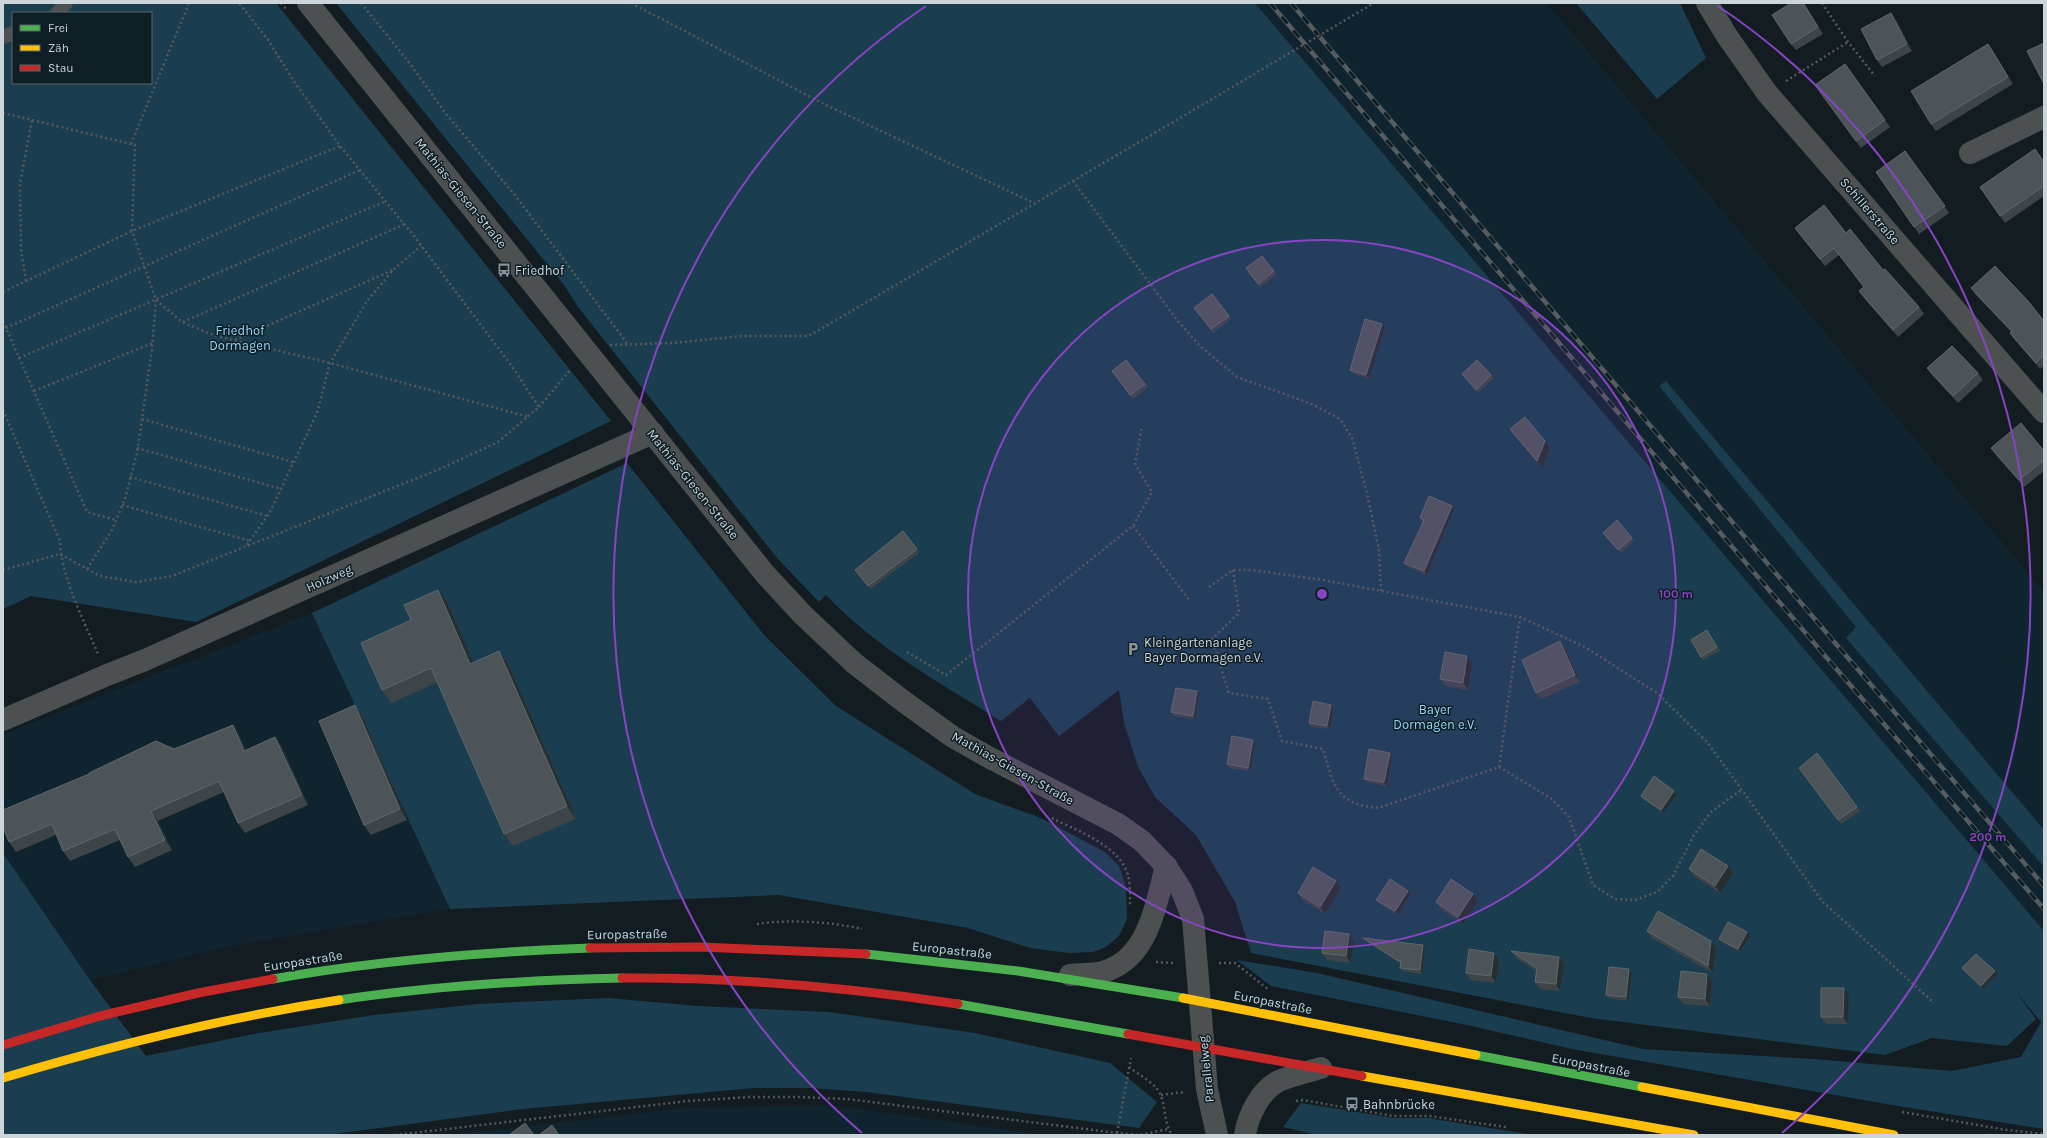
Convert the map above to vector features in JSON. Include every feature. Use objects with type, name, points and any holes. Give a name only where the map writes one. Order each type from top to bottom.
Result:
[{"type":"main road","name":"Europastraße","points":[[3,1045],[41,1032],[140,1006],[249,982],[372,963],[481,952],[618,946],[694,946],[806,950],[991,967],[1055,976],[1200,1001],[1894,1135]]},
{"type":"main road","points":[[3,1078],[49,1063],[143,1038],[254,1014],[371,995],[482,984],[607,978],[696,978],[834,986],[958,1004],[1203,1046],[1694,1135]]},
{"type":"street","name":"Mathias-Giesen-Straße","points":[[308,3],[765,574],[803,615],[854,663],[953,737],[990,758],[1118,824],[1142,841],[1166,866],[1182,890],[1192,918],[1198,963],[1200,1001]]},
{"type":"street","name":"Schillerstraße","points":[[1707,3],[1727,36],[1768,93],[2044,412]]},
{"type":"street","points":[[1970,153],[2044,117]]},
{"type":"street","name":"Holzweg","points":[[4,715],[145,660],[653,433]]},
{"type":"street","points":[[1055,976],[1099,972],[1122,964],[1135,951],[1148,930],[1166,866]]},
{"type":"street","name":"Parallelweg","points":[[1200,1001],[1207,1089],[1217,1135]]},
{"type":"street","points":[[1245,1135],[1247,1124],[1258,1100],[1278,1081],[1321,1068]]},
{"type":"lane","points":[[58,12],[66,3]]},
{"type":"path","points":[[131,144],[189,3]]},
{"type":"path","points":[[239,3],[268,40],[293,80],[340,146],[405,224],[511,366],[539,407]]},
{"type":"path","points":[[361,3],[411,65],[446,114],[514,194],[627,343]]},
{"type":"path","points":[[631,3],[826,105],[1034,204]]},
{"type":"path","points":[[589,354],[605,346],[627,343],[673,343],[741,336],[810,336],[1374,3]]},
{"type":"path","points":[[1822,3],[1848,42],[1875,76]]},
{"type":"path","points":[[1768,93],[1848,42]]},
{"type":"path","points":[[3,114],[135,145],[132,231],[156,300],[153,343],[137,448],[122,505],[112,530],[87,569]]},
{"type":"path","points":[[26,281],[21,249],[20,183],[32,120]]},
{"type":"path","points":[[3,292],[132,231],[340,146]]},
{"type":"path","points":[[6,328],[360,170]]},
{"type":"path","points":[[1073,181],[1178,320],[1200,345],[1237,377],[1312,404],[1340,419],[1352,438],[1367,493],[1379,550],[1381,591]]},
{"type":"path","points":[[19,358],[386,202]]},
{"type":"path","points":[[182,322],[405,224]]},
{"type":"path","points":[[247,546],[267,516],[317,413],[330,363],[367,301],[394,269],[421,246]]},
{"type":"path","points":[[234,340],[394,269]]},
{"type":"path","points":[[156,300],[182,322],[216,336],[330,363],[529,417]]},
{"type":"path","points":[[3,321],[87,512],[116,520]]},
{"type":"path","points":[[34,392],[153,343]]},
{"type":"path","points":[[3,569],[60,554],[100,576],[136,582],[172,576],[440,469],[498,442],[539,407],[571,368]]},
{"type":"path","points":[[3,410],[60,541],[60,554],[79,613],[92,641]]},
{"type":"path","points":[[142,420],[293,462]]},
{"type":"path","points":[[907,652],[946,675],[1133,526],[1152,492],[1135,464],[1142,426]]},
{"type":"path","points":[[137,448],[281,489]]},
{"type":"path","points":[[130,477],[267,516]]},
{"type":"path","points":[[122,505],[250,541]]},
{"type":"path","points":[[1133,526],[1190,601]]},
{"type":"path","points":[[1234,570],[1239,613],[1212,639],[1230,693],[1268,699],[1282,741],[1323,749],[1333,784],[1344,799],[1361,807],[1378,808],[1499,767],[1552,799],[1569,817],[1593,885],[1615,899],[1635,900],[1657,892],[1673,876],[1694,835],[1711,812],[1741,790]]},
{"type":"path","points":[[1209,587],[1234,570],[1260,571],[1381,591],[1520,617],[1585,647],[1658,693],[1708,744],[1822,901],[1934,1003]]},
{"type":"path","points":[[1499,767],[1520,617]]},
{"type":"path","points":[[1135,951],[1158,963],[1236,963],[1270,991]]},
{"type":"path","points":[[1130,1067],[1152,1084],[1161,1095],[1168,1129],[1172,1135]]},
{"type":"path","points":[[1161,1095],[1207,1089]]},
{"type":"path","points":[[395,1135],[688,1101],[756,1097],[847,1099],[1117,1133],[1140,1134],[1168,1129]]},
{"type":"path","points":[[1290,1102],[1303,1100],[1393,1116],[1429,1116],[1507,1127]]},
{"type":"path","points":[[1896,1111],[2006,1130],[2044,1134]]},
{"type":"shaded area","points":[[1255,3],[1547,3],[2044,592],[2044,931]]},
{"type":"shaded area","points":[[312,613],[450,909],[231,946],[90,980],[3,853],[3,734]]},
{"type":"shaded area","points":[[830,1105],[1044,1135],[450,1135],[686,1108]]},
{"type":"green space","name":"Friedhof Dormagen","points":[[3,3],[276,3],[611,421],[196,622],[31,596],[3,609]]},
{"type":"green space","name":"Bayer Dormagen e.V.","points":[[336,3],[1255,3],[2044,931],[2044,1129],[1898,1106],[1572,1049],[1467,1025],[1271,986],[1237,960],[1317,973],[1643,1049],[1814,1059],[1952,1071],[2021,1057],[2041,1022],[2016,992],[2036,1019],[2007,1046],[1932,1038],[1885,1055],[1591,1018],[1251,953],[1235,902],[1196,835],[1155,797],[1138,767],[1124,723],[1119,690],[1059,736],[1030,698],[1001,721],[909,664],[866,632],[826,595],[819,602],[777,558],[578,307],[564,285]]},
{"type":"green space","points":[[1576,3],[1680,3],[1706,58],[1657,99]]},
{"type":"green space","points":[[1666,381],[2044,830],[2044,867],[1846,638],[1856,627],[1659,386]]},
{"type":"green space","points":[[627,463],[765,636],[836,706],[975,794],[1041,818],[1105,852],[1119,866],[1126,887],[1127,919],[1119,936],[1106,947],[1093,952],[1069,953],[1030,948],[968,928],[779,895],[450,909],[312,613]]},
{"type":"green space","points":[[3,853],[90,980],[146,1056],[259,1033],[374,1015],[478,1004],[608,998],[698,1006],[829,1012],[975,1033],[1110,1063],[1157,1102],[1139,1128],[866,1092],[811,1088],[754,1088],[523,1109],[327,1135],[3,1135]]},
{"type":"green space","points":[[1301,1103],[1394,1118],[1428,1118],[1534,1135],[1317,1135],[1283,1127]]},
{"type":"building","points":[[1791,3],[1803,3],[1818,27],[1791,44],[1772,15]]},
{"type":"building","points":[[1891,13],[1907,44],[1877,60],[1861,29]]},
{"type":"building","points":[[2044,43],[2044,84],[2027,51]]},
{"type":"building","points":[[1988,44],[2008,77],[1931,124],[1911,91]]},
{"type":"building","points":[[1845,64],[1885,120],[1856,141],[1815,85]]},
{"type":"building","points":[[2035,149],[2044,162],[2044,186],[2000,216],[1980,187]]},
{"type":"building","points":[[1905,151],[1945,206],[1914,227],[1876,172]]},
{"type":"building","points":[[1824,205],[1846,233],[1850,229],[1883,270],[1885,269],[1919,307],[1893,330],[1859,291],[1864,287],[1834,248],[1820,259],[1795,228]]},
{"type":"building","points":[[1262,256],[1274,271],[1258,284],[1246,268]]},
{"type":"building","points":[[1995,266],[2028,301],[2044,321],[2044,355],[2036,363],[2010,333],[2012,331],[1971,288]]},
{"type":"building","points":[[1212,294],[1229,316],[1211,329],[1194,308]]},
{"type":"building","points":[[1365,319],[1382,324],[1366,375],[1350,370]]},
{"type":"building","points":[[1952,346],[1978,373],[1953,396],[1927,368]]},
{"type":"building","points":[[1126,360],[1145,384],[1130,395],[1112,371]]},
{"type":"building","points":[[1477,360],[1491,375],[1476,390],[1462,374]]},
{"type":"building","points":[[1525,417],[1545,441],[1537,461],[1510,429]]},
{"type":"building","points":[[2021,423],[2044,451],[2044,460],[2019,480],[1991,448]]},
{"type":"building","points":[[1429,496],[1452,506],[1424,571],[1404,563],[1424,520],[1420,518]]},
{"type":"building","points":[[1617,520],[1632,538],[1618,550],[1603,533]]},
{"type":"building","points":[[903,531],[917,549],[868,586],[855,570]]},
{"type":"building","points":[[438,590],[470,664],[499,651],[567,806],[504,834],[431,668],[382,690],[361,643],[411,620],[404,605]]},
{"type":"building","points":[[1707,630],[1717,647],[1701,657],[1691,640]]},
{"type":"building","points":[[1560,641],[1575,675],[1536,693],[1522,660]]},
{"type":"building","points":[[1445,652],[1467,656],[1463,683],[1440,679]]},
{"type":"building","points":[[1176,688],[1197,691],[1193,716],[1171,712]]},
{"type":"building","points":[[1313,701],[1331,705],[1327,726],[1309,723]]},
{"type":"building","points":[[355,705],[400,809],[364,825],[319,721]]},
{"type":"building","points":[[233,725],[244,751],[275,737],[302,795],[238,823],[219,781],[151,811],[165,840],[128,857],[115,829],[63,851],[52,824],[9,842],[3,827],[3,810],[89,774],[156,741],[174,749]]},
{"type":"building","points":[[1232,736],[1253,740],[1248,768],[1227,764]]},
{"type":"building","points":[[1369,749],[1390,753],[1384,782],[1364,779]]},
{"type":"building","points":[[1817,753],[1857,807],[1838,820],[1799,768]]},
{"type":"building","points":[[1654,776],[1674,791],[1661,810],[1641,796]]},
{"type":"building","points":[[1701,849],[1728,866],[1715,886],[1689,869]]},
{"type":"building","points":[[1313,867],[1336,881],[1320,907],[1298,893]]},
{"type":"building","points":[[1390,879],[1408,891],[1395,911],[1376,900]]},
{"type":"building","points":[[1451,879],[1473,894],[1458,917],[1436,902]]},
{"type":"building","points":[[1658,911],[1711,941],[1708,966],[1647,931]]},
{"type":"building","points":[[1728,922],[1747,932],[1738,949],[1719,939]]},
{"type":"building","points":[[1325,931],[1349,934],[1346,956],[1322,953]]},
{"type":"building","points":[[1363,938],[1423,945],[1420,970],[1400,968],[1401,961],[1397,960]]},
{"type":"building","points":[[1469,949],[1494,953],[1491,976],[1466,973]]},
{"type":"building","points":[[1511,951],[1559,957],[1556,984],[1535,982],[1537,968]]},
{"type":"building","points":[[1976,954],[1995,971],[1981,986],[1962,968]]},
{"type":"building","points":[[1609,967],[1629,969],[1626,997],[1606,995]]},
{"type":"building","points":[[1681,971],[1707,974],[1705,999],[1678,997]]},
{"type":"building","points":[[1821,988],[1844,988],[1843,1017],[1821,1017]]},
{"type":"building","points":[[525,1123],[534,1135],[509,1135]]},
{"type":"building","points":[[552,1125],[559,1135],[539,1135]]},
{"type":"railway","points":[[1270,3],[1820,650],[2044,909]]},
{"type":"railway","points":[[1291,3],[1830,637],[2044,886]]},
{"type":"traffic: fast","points":[[273,979],[312,972],[431,958],[590,948]]},
{"type":"traffic: fast","points":[[866,954],[1018,971],[1183,998]]},
{"type":"traffic: fast","points":[[339,1000],[480,984],[622,978]]},
{"type":"traffic: fast","points":[[958,1004],[1128,1034]]},
{"type":"traffic: fast","points":[[1476,1055],[1642,1087]]},
{"type":"traffic: slow","points":[[1183,998],[1476,1055]]},
{"type":"traffic: slow","points":[[3,1078],[86,1054],[170,1033],[254,1015],[339,1000]]},
{"type":"traffic: slow","points":[[1362,1076],[1694,1135]]},
{"type":"traffic: slow","points":[[1642,1087],[1894,1135]]},
{"type":"traffic: jam","points":[[590,948],[701,947],[866,954]]},
{"type":"traffic: jam","points":[[622,978],[706,979],[790,984],[958,1004]]},
{"type":"traffic: jam","points":[[3,1045],[100,1016],[198,993],[273,979]]},
{"type":"traffic: jam","points":[[1128,1034],[1362,1076]]},
{"type":"place","name":"Friedhof","points":[[504,270]]},
{"type":"place","name":"Kleingartenanlage Bayer Dormagen e.V.","points":[[1133,649]]},
{"type":"place","name":"Bahnbrücke","points":[[1352,1104]]}]
